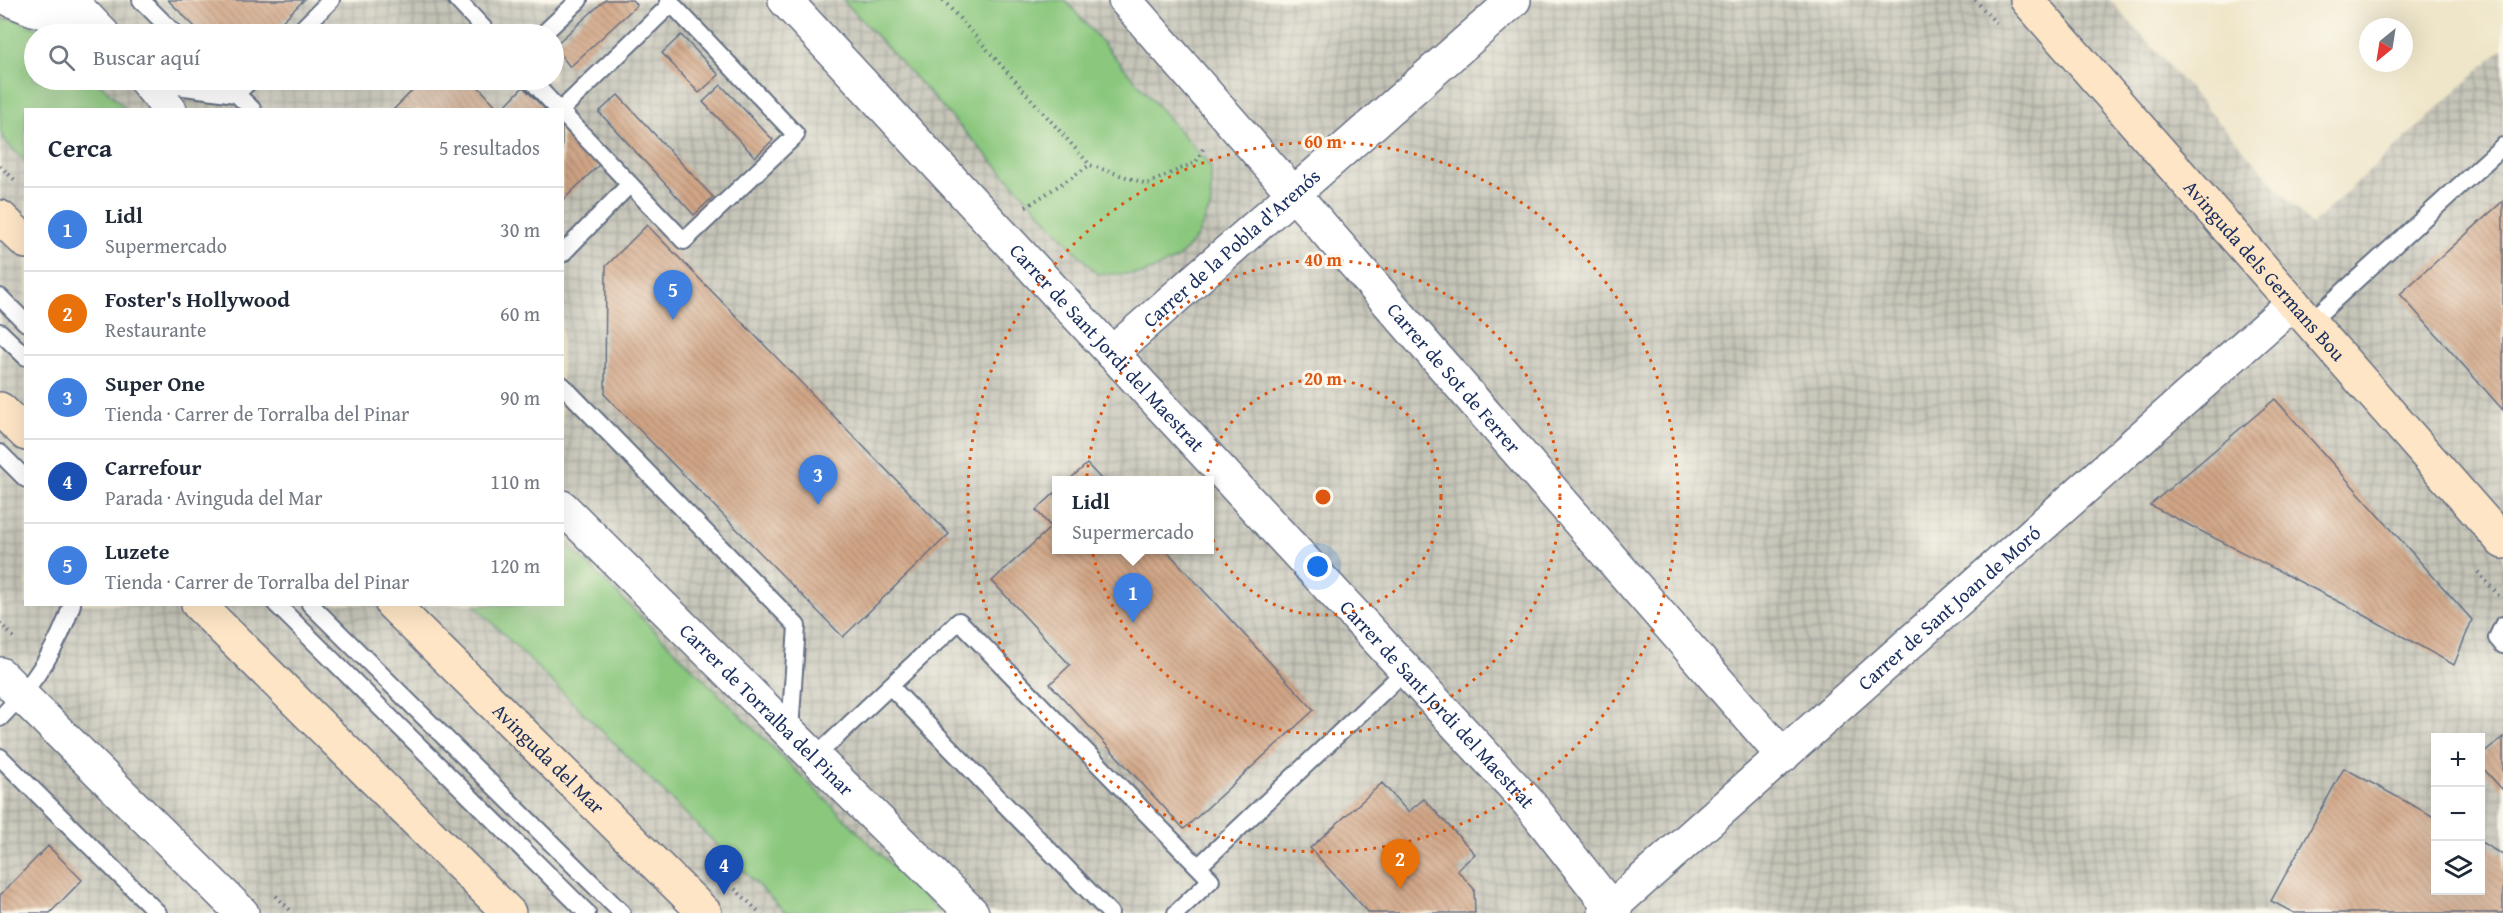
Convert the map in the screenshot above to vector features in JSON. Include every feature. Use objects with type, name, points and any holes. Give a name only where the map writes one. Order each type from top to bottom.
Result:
[{"type":"main road","name":"Avinguda dels Germans Bou","points":[[2027,0],[2503,542]]},
{"type":"main road","points":[[0,217],[24,240]]},
{"type":"main road","points":[[0,409],[24,432]]},
{"type":"main road","points":[[200,606],[509,913]]},
{"type":"main road","name":"Avinguda del Mar","points":[[394,606],[705,913]]},
{"type":"street","name":"Carrer de Sant Jordi del Maestrat","points":[[785,0],[1528,802],[1611,911]]},
{"type":"street","name":"Carrer de Sot de Ferrer","points":[[1125,0],[1783,756]]},
{"type":"street","name":"Carrer de la Pobla d'Arenós","points":[[1112,353],[1514,0]]},
{"type":"street","points":[[26,3],[49,15],[63,13],[75,2],[94,24]]},
{"type":"street","points":[[153,90],[168,108]]},
{"type":"street","name":"Carrer de Sant Joan de Moró","points":[[1611,911],[1783,756],[2302,313]]},
{"type":"street","name":"Carrer de Torralba del Pinar","points":[[564,509],[972,913]]},
{"type":"street","points":[[7,696],[242,913]]},
{"type":"lane","points":[[141,0],[165,24]]},
{"type":"lane","points":[[307,24],[331,0]]},
{"type":"lane","points":[[457,0],[480,24]]},
{"type":"lane","points":[[554,24],[579,0]]},
{"type":"lane","points":[[564,108],[670,2],[796,135],[684,241],[564,114]]},
{"type":"lane","points":[[208,90],[236,94]]},
{"type":"lane","points":[[232,90],[251,108]]},
{"type":"lane","points":[[236,94],[240,90]]},
{"type":"lane","points":[[541,90],[558,108]]},
{"type":"lane","points":[[2302,313],[2503,146]]},
{"type":"lane","points":[[564,252],[630,184]]},
{"type":"lane","points":[[0,297],[24,321]]},
{"type":"lane","points":[[0,332],[24,355]]},
{"type":"lane","points":[[564,387],[797,626],[790,732]]},
{"type":"lane","points":[[0,453],[24,477]]},
{"type":"lane","points":[[7,696],[44,667],[63,631],[71,606]]},
{"type":"lane","points":[[278,606],[587,913]]},
{"type":"lane","points":[[312,606],[622,913]]},
{"type":"lane","points":[[814,757],[959,621],[1211,880],[1176,913]]},
{"type":"lane","points":[[2503,625],[2497,638],[2503,645]]},
{"type":"lane","points":[[1199,866],[1407,670]]},
{"type":"lane","points":[[890,687],[1110,913]]},
{"type":"lane","points":[[0,758],[158,913]]},
{"type":"path","points":[[943,0],[1090,165],[1147,184],[1196,162],[1222,111]]},
{"type":"path","points":[[996,228],[1090,165]]},
{"type":"path","points":[[1,169],[18,183]]},
{"type":"shaded area","points":[[0,0],[2110,0],[2311,225],[2503,48],[2503,913],[0,913]]},
{"type":"green space","points":[[843,0],[1065,0],[1211,167],[1211,206],[1197,237],[1177,259],[1143,274],[1097,274]]},
{"type":"green space","points":[[14,19],[26,24],[24,24],[24,90],[106,90],[125,108],[24,108],[24,160],[6,142],[0,132],[0,20]]},
{"type":"green space","points":[[564,541],[940,913],[786,913],[475,606],[564,606]]},
{"type":"building","points":[[168,0],[304,0],[279,24],[192,24]]},
{"type":"building","points":[[605,0],[632,0],[637,5],[570,67],[564,59],[564,37]]},
{"type":"building","points":[[681,35],[719,75],[699,93],[662,53]]},
{"type":"building","points":[[721,85],[773,140],[755,157],[703,102]]},
{"type":"building","points":[[413,90],[481,90],[498,108],[395,108]]},
{"type":"building","points":[[520,90],[526,90],[544,108],[503,108]]},
{"type":"building","points":[[618,95],[713,197],[694,215],[599,112]]},
{"type":"building","points":[[564,128],[600,164],[564,199]]},
{"type":"building","points":[[2503,201],[2503,410],[2400,294]]},
{"type":"building","points":[[647,225],[949,534],[843,637],[605,395],[606,266]]},
{"type":"building","points":[[2275,399],[2472,620],[2454,665],[2355,610],[2150,505]]},
{"type":"building","points":[[1087,464],[1098,476],[1074,476]]},
{"type":"building","points":[[1052,496],[1052,554],[1170,554],[1314,710],[1184,829],[1050,684],[1070,665],[992,581],[1051,527],[1036,510]]},
{"type":"building","points":[[2503,737],[2503,790],[2485,770],[2485,753]]},
{"type":"building","points":[[2344,768],[2431,815],[2431,895],[2485,895],[2485,844],[2503,855],[2503,913],[2294,913],[2271,901]]},
{"type":"building","points":[[1382,783],[1408,812],[1424,799],[1475,854],[1457,870],[1474,889],[1475,913],[1369,913],[1310,848]]},
{"type":"building","points":[[48,846],[82,880],[50,913],[0,913],[0,895]]},
{"type":"place","name":"Luzete","points":[[673,320]]},
{"type":"place","name":"Super One","points":[[818,505]]},
{"type":"place","name":"Lidl","points":[[1133,623]]},
{"type":"place","name":"Foster's Hollywood","points":[[1400,889]]},
{"type":"place","name":"Carrefour","points":[[724,895]]}]
